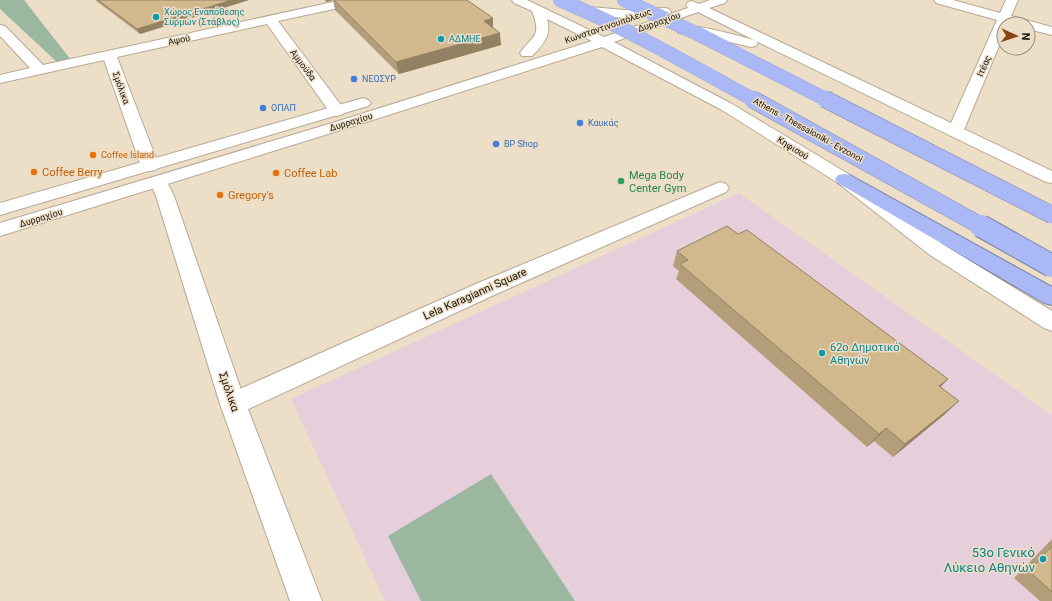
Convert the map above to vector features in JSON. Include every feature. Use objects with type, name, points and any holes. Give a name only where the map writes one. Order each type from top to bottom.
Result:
[{"type":"highway","name":"Athens - Thessaloniki - Evzonoi","points":[[560,0],[593,14],[664,50],[1052,266]]},
{"type":"highway","points":[[624,0],[700,35],[1052,215]]},
{"type":"highway","points":[[844,179],[1052,297]]},
{"type":"main road","name":"Αψού","points":[[0,79],[358,0]]},
{"type":"main road","name":"Κηφισού","points":[[518,0],[533,5],[727,107],[844,179],[937,250],[1052,322]]},
{"type":"main road","points":[[643,0],[645,20],[669,58],[704,96]]},
{"type":"main road","points":[[684,0],[1052,178]]},
{"type":"main road","name":"Κωνσταντινουπόλεως","points":[[527,53],[550,50],[588,34],[645,20],[684,0]]},
{"type":"main road","points":[[700,8],[721,0]]},
{"type":"main road","points":[[940,0],[999,16]]},
{"type":"main road","name":"Ιτέας","points":[[1007,16],[1012,0]]},
{"type":"main road","points":[[533,5],[625,14],[645,20],[729,37],[806,60]]},
{"type":"main road","points":[[390,94],[527,53],[542,36],[543,30],[543,23],[533,5]]},
{"type":"main road","name":"Δυρραχίου","points":[[0,209],[155,174],[550,50],[603,42],[645,20],[700,8]]},
{"type":"main road","points":[[733,11],[751,32]]},
{"type":"main road","name":"Αμμούδα","points":[[270,20],[337,111]]},
{"type":"main road","points":[[1036,27],[1052,31]]},
{"type":"main road","points":[[0,29],[40,70]]},
{"type":"main road","name":"Ιτέας","points":[[955,132],[996,40]]},
{"type":"main road","points":[[550,50],[653,69]]},
{"type":"main road","name":"Σμόλικα","points":[[109,56],[165,196],[233,404],[306,601]]},
{"type":"main road","name":"Δυρραχίου","points":[[0,230],[155,174],[375,99]]},
{"type":"main road","name":"Lela Karagianni Square","points":[[233,404],[486,288],[720,188]]},
{"type":"shaded area","points":[[739,193],[1052,415],[1052,601],[385,601],[291,399]]},
{"type":"green space","points":[[0,0],[24,0],[71,60],[58,63],[0,9]]},
{"type":"green space","points":[[491,474],[575,601],[421,601],[388,536]]},
{"type":"building","name":"Χώρος Εναπόθεσης Συρμών (Στάβλος)","points":[[98,0],[232,0],[137,29]]},
{"type":"building","name":"ΑΔΜΗΕ","points":[[334,0],[467,0],[493,18],[484,21],[500,33],[396,62]]},
{"type":"building","name":"62ο Δημοτικό Αθηνών","points":[[727,226],[738,234],[747,230],[948,379],[939,386],[959,401],[905,444],[886,428],[879,434],[680,264],[688,260],[677,251]]},
{"type":"building","points":[[1052,546],[1052,592],[1029,571]]},
{"type":"place","name":"Χώρος Εναπόθεσης Συρμών (Στάβλος)","points":[[156,17]]},
{"type":"place","name":"ΑΔΜΗΕ","points":[[441,39]]},
{"type":"place","name":"ΝΕΟΣΥΡ","points":[[354,79]]},
{"type":"place","name":"ΟΠΑΠ","points":[[263,108]]},
{"type":"place","name":"Καυκάς","points":[[580,123]]},
{"type":"place","name":"BP Shop","points":[[496,144]]},
{"type":"place","name":"Coffee Island","points":[[93,155]]},
{"type":"place","name":"Coffee Berry","points":[[34,172]]},
{"type":"place","name":"Coffee Lab","points":[[276,173]]},
{"type":"place","name":"Mega Body Center Gym","points":[[621,181]]},
{"type":"place","name":"Gregory's","points":[[220,195]]},
{"type":"place","name":"62ο Δημοτικό Αθηνών","points":[[822,353]]},
{"type":"place","name":"53ο Γενικό Λύκειο Αθηνών","points":[[1043,559]]}]
